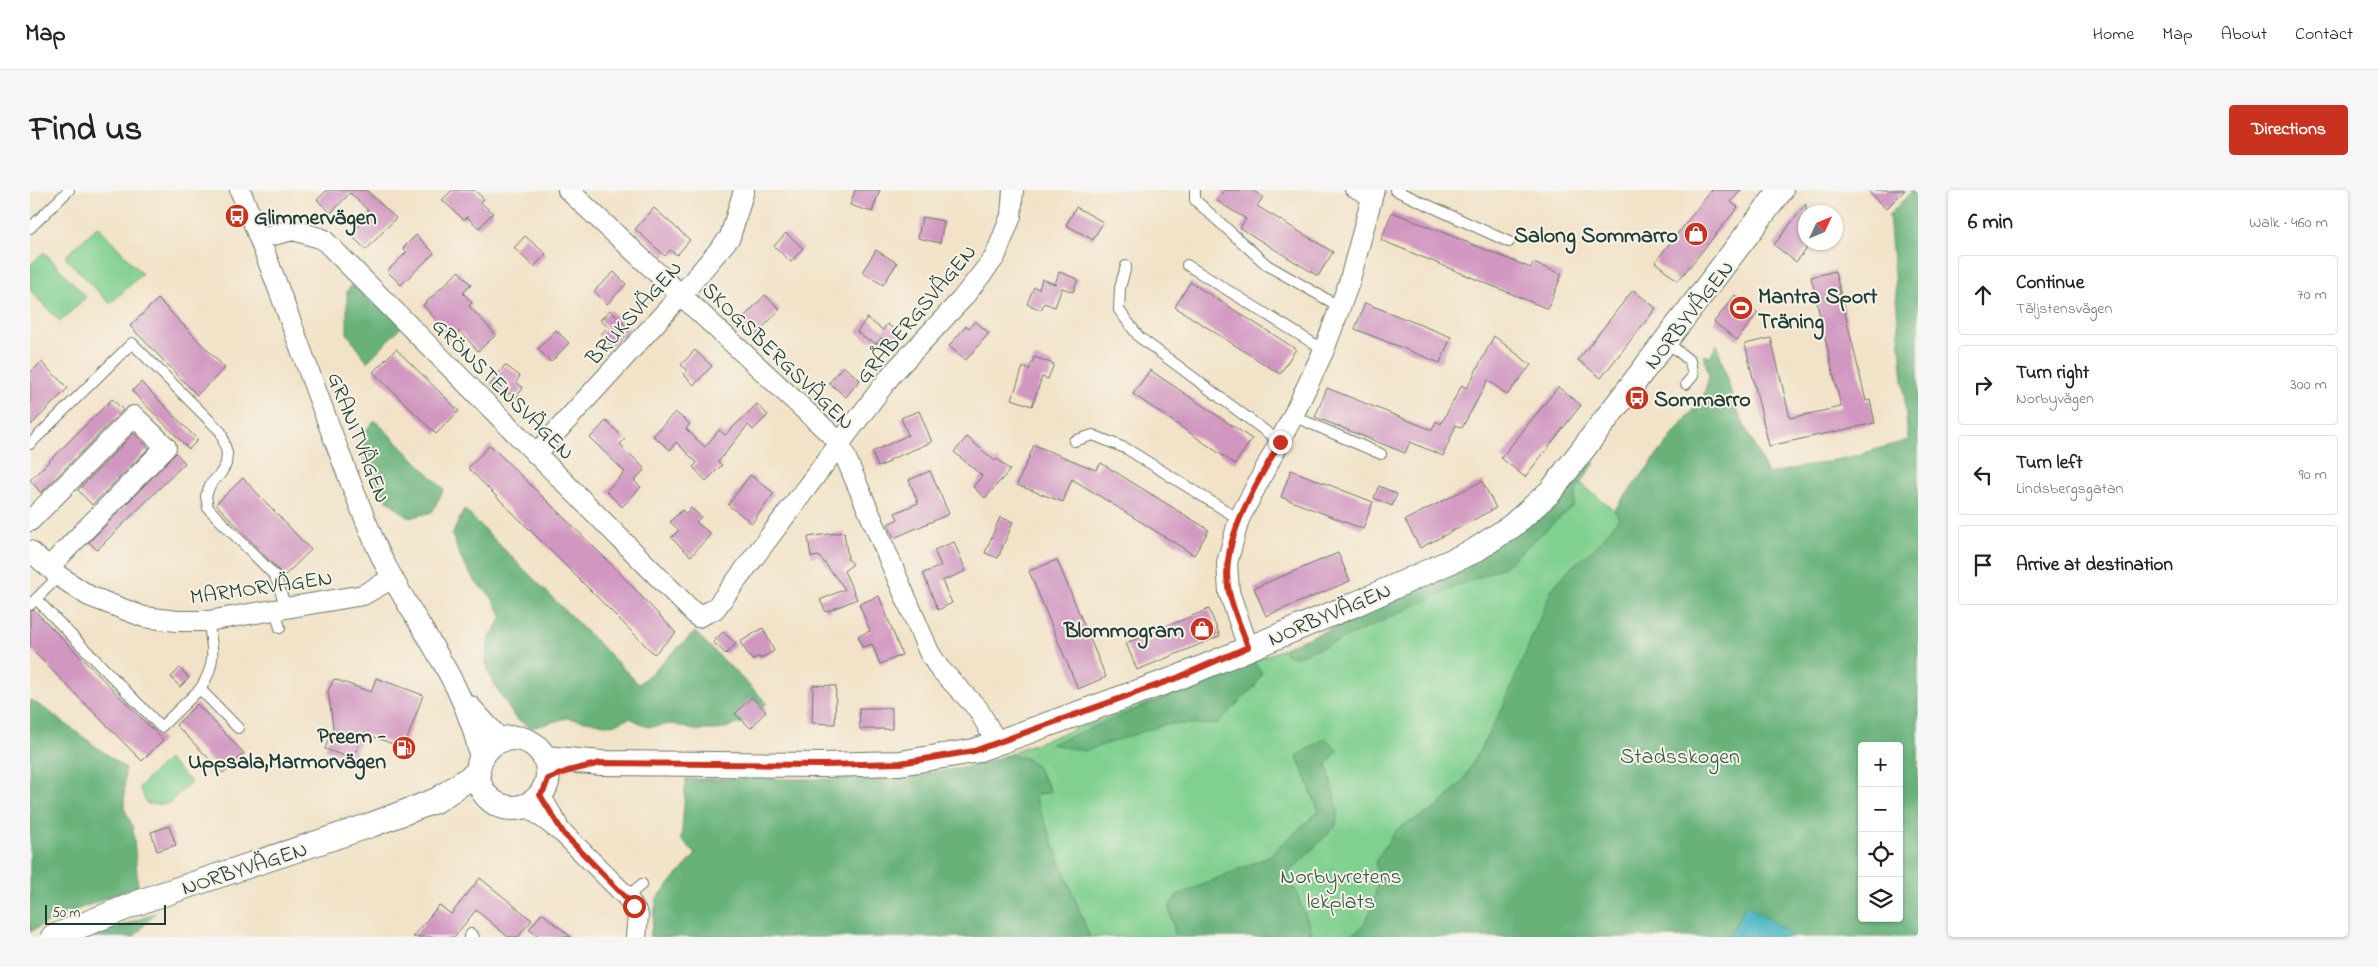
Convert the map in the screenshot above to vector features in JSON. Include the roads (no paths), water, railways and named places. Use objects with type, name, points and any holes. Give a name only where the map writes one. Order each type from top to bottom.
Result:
[{"type":"street","name":"GRANITVÄGEN","points":[[240,190],[376,544],[393,578],[457,691],[475,732],[481,776]]},
{"type":"street","name":"SKOGSBERGSVÄGEN","points":[[568,190],[839,442],[929,652],[945,674],[978,709],[997,744]]},
{"type":"street","name":"BRUKSVÄGEN","points":[[536,454],[682,294],[730,238],[744,190]]},
{"type":"street","name":"GRÅBERGSVÄGEN","points":[[698,616],[715,609],[892,374],[961,300],[995,257],[1011,216],[1013,190]]},
{"type":"street","name":"NORBYVÄGEN","points":[[540,784],[601,763],[824,765],[900,763],[974,751],[1177,678],[1351,606],[1474,551],[1512,526],[1551,491],[1667,342],[1781,190]]},
{"type":"street","points":[[1248,647],[1229,592],[1227,563],[1239,519],[1280,442],[1324,350],[1349,283],[1373,196]]},
{"type":"street","name":"GRÖNSTENSVÄGEN","points":[[260,238],[293,230],[323,239],[698,616]]},
{"type":"street","points":[[30,521],[134,416],[166,447],[54,572]]},
{"type":"street","name":"MARMORVÄGEN","points":[[30,551],[54,572],[89,596],[144,617],[177,621],[208,621],[280,615],[363,595],[393,578]]},
{"type":"street","name":"GRANITVÄGEN","points":[[457,691],[500,739]]},
{"type":"street","points":[[540,784],[507,808],[495,804],[481,776],[489,746],[500,739],[512,737],[524,739],[534,744],[540,784],[564,834],[628,898],[638,915],[636,937]]},
{"type":"street","name":"NORBYVÄGEN","points":[[53,937],[145,900],[372,825],[437,800],[481,776]]},
{"type":"lane","points":[[30,228],[69,190]]},
{"type":"lane","points":[[1195,190],[1195,200],[1267,264],[1340,307]]},
{"type":"lane","points":[[1350,190],[1373,196]]},
{"type":"lane","points":[[1395,190],[1509,242]]},
{"type":"lane","points":[[1187,265],[1324,350]]},
{"type":"lane","points":[[1126,266],[1120,288],[1119,310],[1139,337],[1280,442]]},
{"type":"lane","points":[[30,444],[132,342],[221,432],[225,443],[226,464],[210,485],[206,496],[208,508],[275,576],[280,615]]},
{"type":"lane","points":[[1667,342],[1690,361],[1693,376],[1686,384]]},
{"type":"lane","points":[[1293,416],[1381,454]]},
{"type":"lane","points":[[1074,441],[1093,435],[1127,449],[1239,519]]},
{"type":"lane","points":[[54,572],[33,602],[161,727],[200,689],[209,674],[214,647],[208,621]]},
{"type":"lane","points":[[200,689],[238,728]]},
{"type":"lane","points":[[628,898],[642,884]]},
{"type":"lane","points":[[469,937],[471,934],[474,937]]},
{"type":"water","points":[[1746,905],[1790,934],[1792,937],[1729,937]]},
{"type":"place","name":"Glimmervägen","points":[[237,216]]},
{"type":"place","name":"Salong Sommarro","points":[[1696,234]]},
{"type":"place","name":"Mantra Sport Träning","points":[[1741,308]]},
{"type":"place","name":"Sommarro","points":[[1637,398]]},
{"type":"place","name":"Blommogram","points":[[1202,629]]},
{"type":"place","name":"Preem - Uppsala,Marmorvägen","points":[[404,748]]},
{"type":"park label","name":"Stadsskogen","points":[[1680,755]]},
{"type":"park label","name":"Norbyvretens lekplats","points":[[1341,888]]}]
